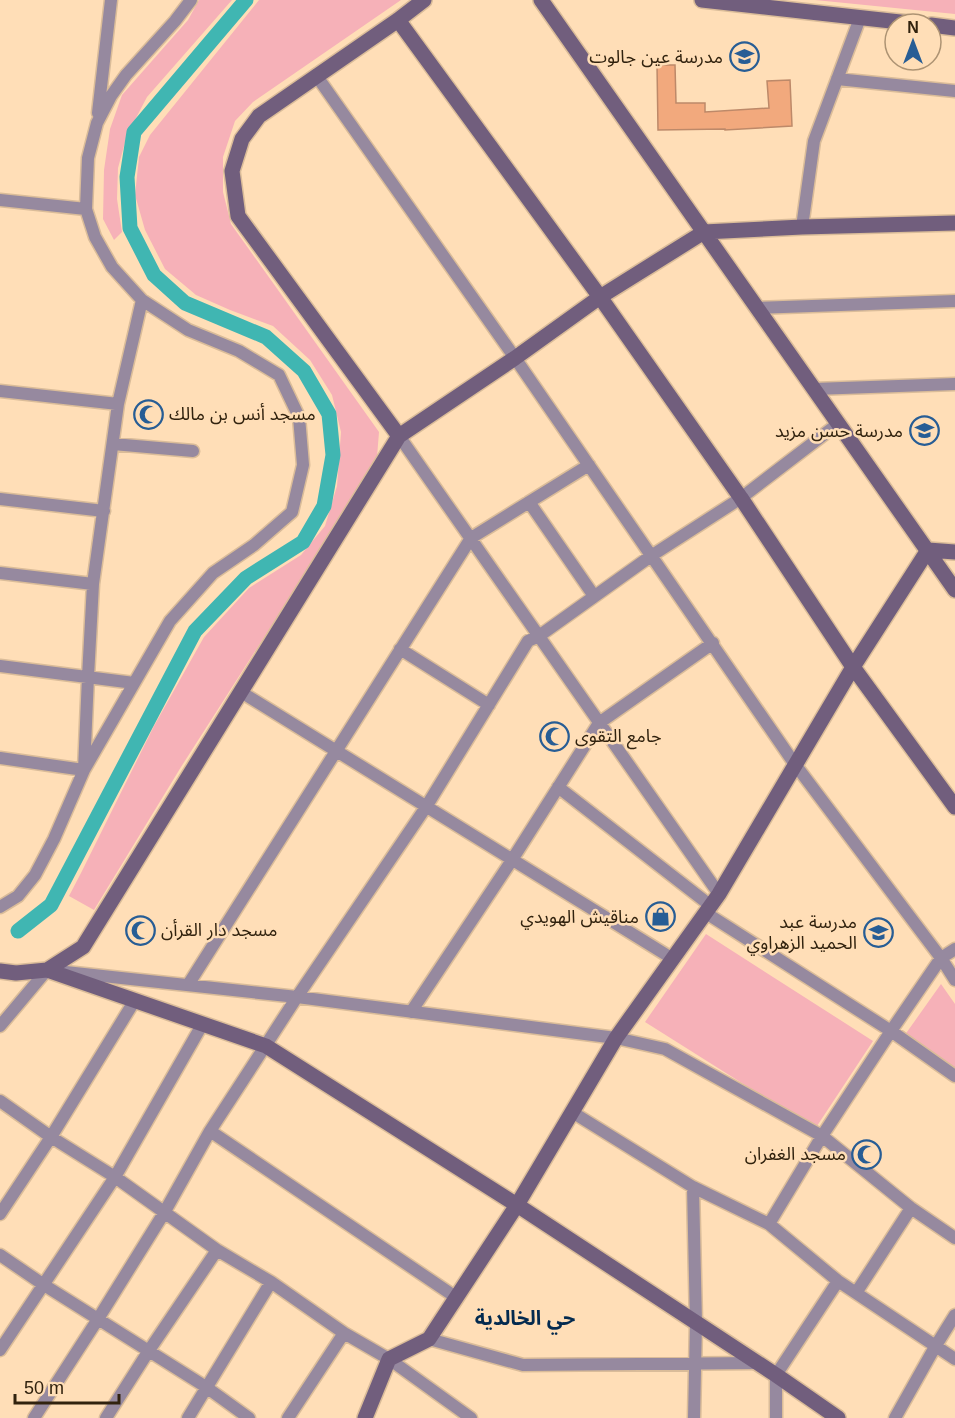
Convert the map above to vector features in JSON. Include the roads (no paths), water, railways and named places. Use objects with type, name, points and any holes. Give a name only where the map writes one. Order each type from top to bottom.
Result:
[{"type":"main road","points":[[399,436],[238,216],[232,171],[242,139],[259,116],[424,0]]},
{"type":"main road","points":[[540,0],[955,590]]},
{"type":"main road","points":[[702,0],[883,20]]},
{"type":"main road","points":[[398,20],[600,297],[741,498],[853,667],[955,807]]},
{"type":"main road","points":[[47,970],[82,947],[399,436],[515,358],[600,297],[704,232],[955,223]]},
{"type":"main road","points":[[928,550],[955,552]]},
{"type":"main road","points":[[365,1418],[389,1359],[429,1339],[457,1298],[517,1205],[616,1038],[712,904],[794,763],[928,550]]},
{"type":"main road","points":[[0,971],[16,973],[47,970],[266,1046],[517,1205],[838,1418]]},
{"type":"street","points":[[0,907],[18,896],[35,875],[54,839],[84,770],[170,621],[213,573],[254,545],[292,512],[303,465],[299,417],[279,375],[239,351],[188,330],[142,300],[112,267],[95,237],[86,209],[88,158],[97,123],[111,0]]},
{"type":"street","points":[[97,123],[111,96],[126,75],[191,0]]},
{"type":"street","points":[[802,227],[814,141],[860,18]]},
{"type":"street","points":[[316,75],[515,358],[794,763],[941,958],[955,980]]},
{"type":"street","points":[[837,79],[955,91]]},
{"type":"street","points":[[0,200],[86,209]]},
{"type":"street","points":[[84,770],[93,584],[118,404],[142,300]]},
{"type":"street","points":[[758,308],[955,301]]},
{"type":"street","points":[[814,389],[955,384]]},
{"type":"street","points":[[0,391],[118,404]]},
{"type":"street","points":[[34,1418],[164,1213],[210,1131],[297,997],[426,807],[528,641],[539,636],[651,556],[741,498],[839,423]]},
{"type":"street","points":[[399,436],[600,723],[712,904]]},
{"type":"street","points":[[113,444],[193,451]]},
{"type":"street","points":[[188,986],[471,538],[589,465]]},
{"type":"street","points":[[0,499],[104,511]]},
{"type":"street","points":[[529,502],[594,596]]},
{"type":"street","points":[[0,573],[93,584]]},
{"type":"street","points":[[411,1012],[600,723],[713,643]]},
{"type":"street","points":[[400,649],[489,705]]},
{"type":"street","points":[[0,666],[134,683]]},
{"type":"street","points":[[241,692],[673,959]]},
{"type":"street","points":[[0,758],[84,770]]},
{"type":"street","points":[[558,787],[712,904],[955,1076]]},
{"type":"street","points":[[769,1224],[822,1136],[891,1031],[941,958],[955,949]]},
{"type":"street","points":[[0,1026],[47,970],[297,997],[616,1038],[665,1049],[822,1136],[910,1208],[955,1238]]},
{"type":"street","points":[[0,1214],[51,1137],[135,1000]]},
{"type":"street","points":[[0,1350],[115,1177],[202,1025]]},
{"type":"street","points":[[0,1101],[51,1137],[115,1177],[217,1250],[270,1281],[344,1333],[389,1359],[471,1418]]},
{"type":"street","points":[[572,1112],[693,1187],[769,1224],[838,1281],[955,1359]]},
{"type":"street","points":[[210,1131],[457,1298]]},
{"type":"street","points":[[693,1187],[696,1323],[694,1418]]},
{"type":"street","points":[[856,1293],[910,1208]]},
{"type":"street","points":[[106,1418],[217,1250]]},
{"type":"street","points":[[0,1255],[148,1352],[206,1387],[249,1418]]},
{"type":"street","points":[[188,1418],[270,1281]]},
{"type":"street","points":[[776,1418],[776,1375],[838,1281]]},
{"type":"street","points":[[895,1418],[955,1315]]},
{"type":"street","points":[[288,1418],[344,1333]]},
{"type":"street","points":[[429,1339],[523,1365],[756,1363]]},
{"type":"waterway","points":[[18,931],[51,905],[195,631],[246,578],[303,542],[324,506],[333,455],[329,414],[304,371],[266,337],[185,303],[154,275],[130,228],[127,177],[134,132],[246,0]]},
{"type":"place","name":"مدرسة عين جالوت","points":[[744,57]]},
{"type":"place","name":"مسجد أنس بن مالك","points":[[148,414]]},
{"type":"place","name":"مدرسة حسن مزيد","points":[[924,431]]},
{"type":"place","name":"جامع التقوى","points":[[554,736]]},
{"type":"place","name":"مناقيش الهويدي","points":[[660,917]]},
{"type":"place","name":"مسجد دار القرأن","points":[[140,930]]},
{"type":"place","name":"مدرسة عبد الحميد الزهراوي","points":[[878,932]]},
{"type":"place","name":"مسجد الغفران","points":[[867,1154]]},
{"type":"district","name":"حي الخالدية","points":[[525,1318]]}]
